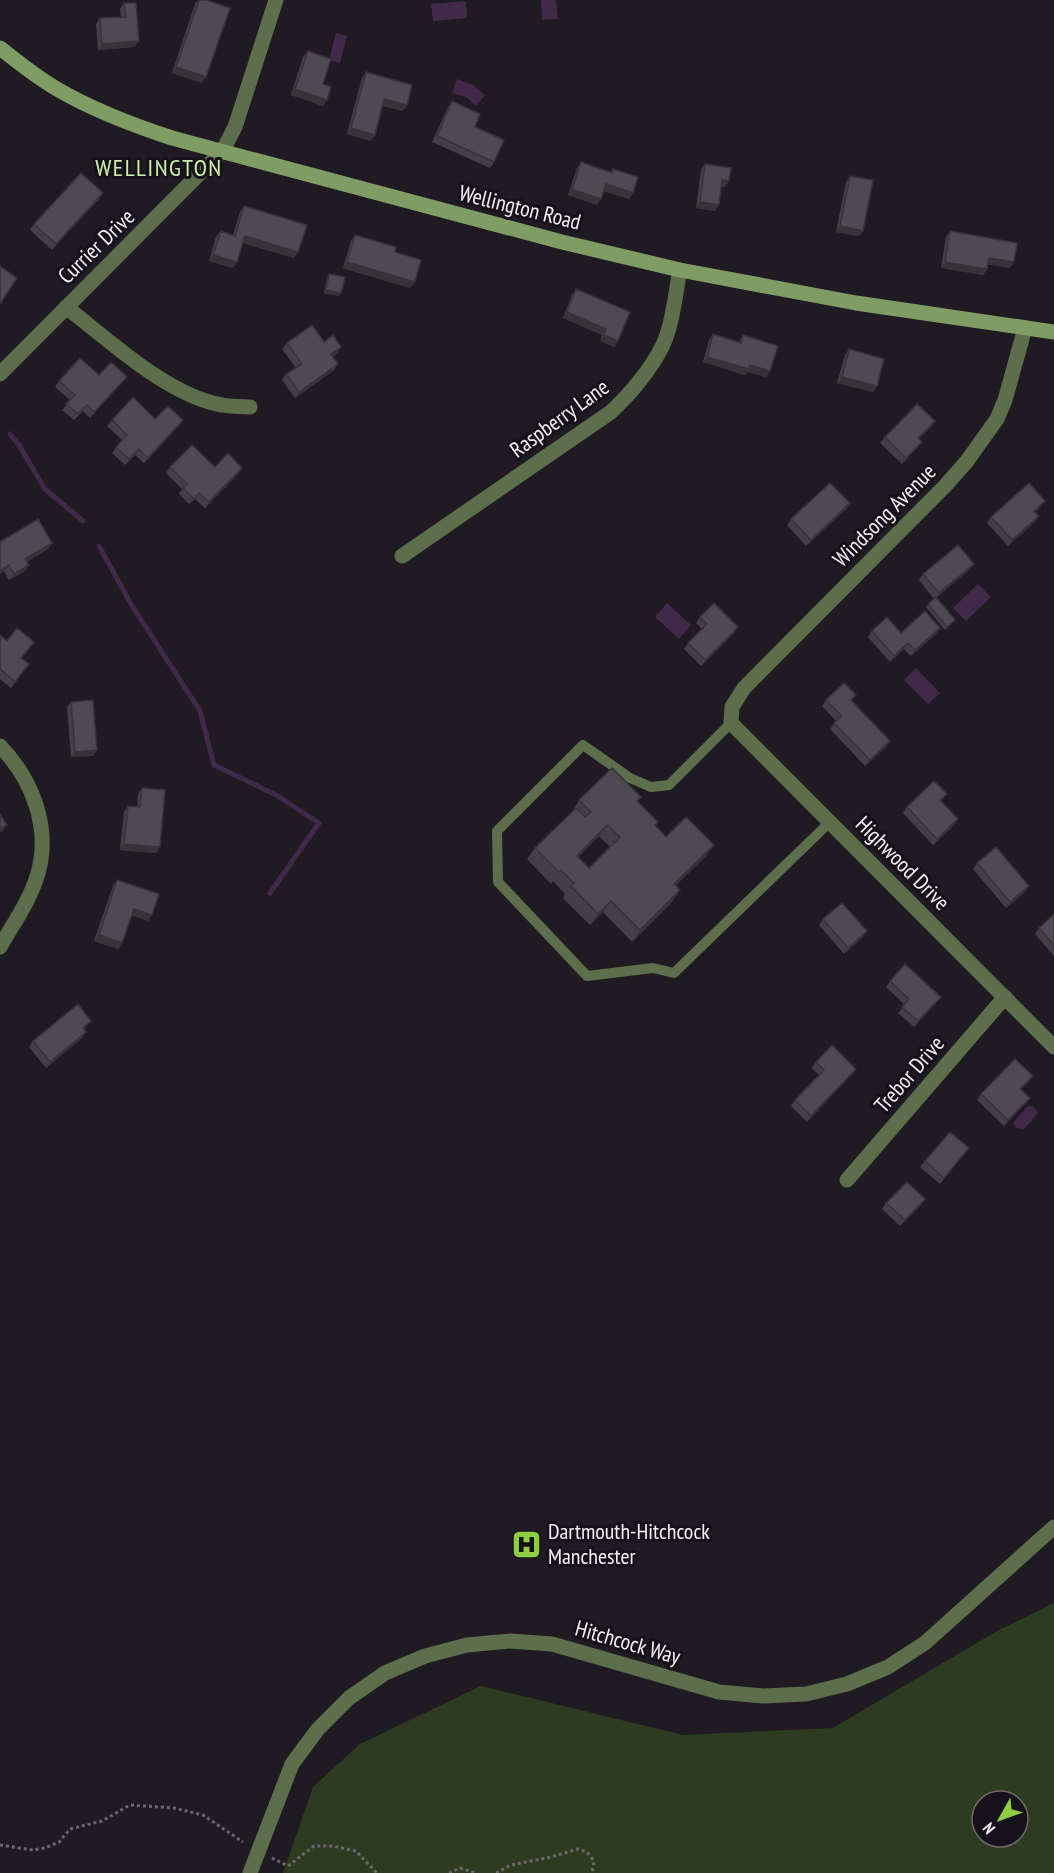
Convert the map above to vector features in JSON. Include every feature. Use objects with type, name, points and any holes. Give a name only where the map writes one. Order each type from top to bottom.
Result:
[{"type":"main road","name":"Wellington Road","points":[[0,48],[55,88],[106,114],[172,138],[562,242],[680,270],[834,300],[1054,332]]},
{"type":"street","name":"Currier Drive","points":[[0,374],[178,198],[223,150],[235,128],[276,0]]},
{"type":"street","name":"Raspberry Lane","points":[[402,556],[611,412],[632,392],[663,345],[680,270]]},
{"type":"street","points":[[66,307],[145,367],[189,395],[222,405],[250,407]]},
{"type":"street","name":"Windsong Avenue","points":[[731,723],[732,707],[744,688],[945,486],[974,453],[997,419],[1005,400],[1025,328]]},
{"type":"street","name":"Highwood Drive","points":[[731,723],[1054,1047]]},
{"type":"street","points":[[0,746],[19,767],[38,809],[41,852],[38,873],[0,947]]},
{"type":"street","name":"Trebor Drive","points":[[846,1180],[1005,998]]},
{"type":"street","name":"Hitchcock Way","points":[[250,1873],[292,1764],[318,1729],[349,1698],[385,1673],[425,1656],[467,1645],[510,1641],[552,1644],[720,1692],[763,1696],[806,1694],[847,1684],[878,1671],[925,1643],[1054,1527]]},
{"type":"lane","points":[[731,723],[669,785],[651,788],[630,778],[583,745],[497,831],[498,882],[587,976],[653,969],[674,973],[830,822]]},
{"type":"path","points":[[0,1845],[33,1850],[45,1848],[59,1842],[70,1829],[102,1821],[130,1805],[174,1808],[202,1815],[258,1852],[288,1866],[314,1846],[333,1846],[356,1851],[377,1873]]},
{"type":"path","points":[[496,1873],[511,1865],[578,1849],[587,1852],[594,1861],[592,1873]]},
{"type":"path","points":[[449,1873],[460,1868],[476,1873]]},
{"type":"green space","points":[[1054,1603],[1054,1873],[283,1873],[313,1787],[360,1744],[481,1686],[683,1735],[833,1728],[997,1631]]},
{"type":"shaded area","points":[[541,0],[556,0],[558,19],[542,20]]},
{"type":"shaded area","points":[[466,1],[467,18],[433,21],[431,4]]},
{"type":"shaded area","points":[[336,33],[347,36],[340,63],[329,60]]},
{"type":"shaded area","points":[[457,79],[473,85],[485,95],[476,106],[466,97],[452,93]]},
{"type":"shaded area","points":[[978,584],[991,597],[966,621],[953,608]]},
{"type":"shaded area","points":[[667,603],[691,625],[679,639],[655,617]]},
{"type":"shaded area","points":[[916,668],[940,693],[928,704],[904,680]]},
{"type":"shaded area","points":[[1028,1106],[1034,1107],[1038,1113],[1024,1129],[1016,1128],[1013,1123]]},
{"type":"building","points":[[199,0],[230,8],[206,77],[176,67]]},
{"type":"building","points":[[124,3],[136,3],[139,41],[102,44],[100,18],[126,17]]},
{"type":"building","points":[[308,51],[331,59],[323,84],[331,87],[327,100],[295,89]]},
{"type":"building","points":[[366,72],[412,85],[407,105],[384,99],[375,135],[351,128]]},
{"type":"building","points":[[452,101],[480,114],[475,127],[504,140],[494,162],[437,136]]},
{"type":"building","points":[[581,162],[612,173],[613,169],[638,177],[633,193],[606,184],[601,199],[572,189]]},
{"type":"building","points":[[705,164],[731,168],[729,181],[722,180],[719,205],[700,202]]},
{"type":"building","points":[[81,173],[103,193],[56,244],[34,224]]},
{"type":"building","points":[[850,176],[873,180],[863,231],[840,226]]},
{"type":"building","points":[[244,206],[307,225],[298,252],[245,236],[237,262],[213,255],[221,231],[235,236]]},
{"type":"building","points":[[950,231],[1017,243],[1014,262],[989,258],[987,269],[945,262]]},
{"type":"building","points":[[355,235],[396,247],[395,252],[421,260],[415,282],[347,262]]},
{"type":"building","points":[[0,266],[17,278],[0,304]]},
{"type":"building","points":[[329,274],[345,277],[341,293],[326,290]]},
{"type":"building","points":[[576,289],[630,312],[618,341],[604,335],[606,329],[567,312]]},
{"type":"building","points":[[312,325],[324,342],[333,335],[341,347],[331,354],[338,364],[299,392],[286,374],[302,364],[287,343]]},
{"type":"building","points":[[713,334],[741,343],[743,335],[778,346],[770,371],[750,365],[749,369],[707,357]]},
{"type":"building","points":[[849,349],[884,359],[877,386],[842,377]]},
{"type":"building","points":[[80,358],[99,375],[111,362],[127,377],[94,412],[87,405],[78,414],[66,404],[75,395],[59,381]]},
{"type":"building","points":[[133,397],[155,419],[168,406],[183,420],[148,458],[139,449],[129,459],[116,447],[127,435],[112,420]]},
{"type":"building","points":[[917,404],[935,421],[918,438],[922,442],[906,458],[885,437]]},
{"type":"building","points":[[192,445],[215,467],[228,453],[242,468],[209,502],[199,493],[194,499],[183,488],[187,484],[170,467]]},
{"type":"building","points":[[830,483],[850,503],[811,540],[791,519]]},
{"type":"building","points":[[1029,483],[1045,501],[1034,511],[1039,516],[1012,540],[991,517]]},
{"type":"building","points":[[38,519],[52,543],[25,559],[29,565],[14,574],[9,565],[0,571],[0,542]]},
{"type":"building","points":[[958,545],[974,564],[939,593],[923,574]]},
{"type":"building","points":[[936,597],[955,620],[947,627],[928,604]]},
{"type":"building","points":[[714,603],[738,627],[705,660],[688,643],[707,624],[700,617]]},
{"type":"building","points":[[925,611],[940,628],[915,650],[908,643],[894,656],[872,631],[887,617],[901,633]]},
{"type":"building","points":[[17,628],[34,642],[21,658],[29,664],[15,682],[0,669],[0,635],[7,641]]},
{"type":"building","points":[[844,683],[856,695],[851,700],[890,741],[870,760],[834,723],[842,716],[826,700]]},
{"type":"building","points":[[93,700],[97,750],[75,752],[71,702]]},
{"type":"building","points":[[612,768],[641,797],[637,801],[658,822],[655,825],[666,837],[686,817],[714,845],[674,884],[680,890],[640,930],[611,901],[598,914],[571,886],[574,883],[561,870],[559,872],[535,848],[576,808],[585,817],[591,812],[579,800]],"holes":[[[607,825],[620,837],[589,868],[577,856]]]},
{"type":"building","points":[[934,781],[947,794],[940,800],[958,819],[937,839],[907,807]]},
{"type":"building","points":[[142,788],[165,790],[160,847],[124,844],[128,806],[140,807]]},
{"type":"building","points":[[0,814],[7,825],[0,829]]},
{"type":"building","points":[[996,847],[1029,886],[1010,902],[977,863]]},
{"type":"building","points":[[117,880],[159,894],[152,915],[134,909],[122,943],[99,935]]},
{"type":"building","points":[[842,903],[867,931],[848,948],[823,919]]},
{"type":"building","points":[[1054,914],[1054,945],[1039,928]]},
{"type":"building","points":[[905,964],[941,997],[918,1021],[902,1007],[909,999],[890,981]]},
{"type":"building","points":[[78,1004],[91,1021],[83,1028],[86,1032],[50,1062],[33,1041]]},
{"type":"building","points":[[832,1045],[856,1069],[811,1116],[795,1100],[824,1070],[816,1062]]},
{"type":"building","points":[[1015,1059],[1033,1076],[1020,1089],[1030,1098],[1008,1120],[981,1094]]},
{"type":"building","points":[[950,1132],[969,1148],[944,1178],[925,1161]]},
{"type":"building","points":[[907,1182],[925,1199],[905,1220],[886,1203]]},
{"type":"waterway","points":[[10,434],[45,489],[83,521]]},
{"type":"waterway","points":[[99,546],[131,604],[200,711],[214,765],[276,795],[319,823],[270,893]]},
{"type":"place","name":"Dartmouth-Hitchcock Manchester","points":[[527,1544]]},
{"type":"district","name":"WELLINGTON","points":[[159,168]]}]
